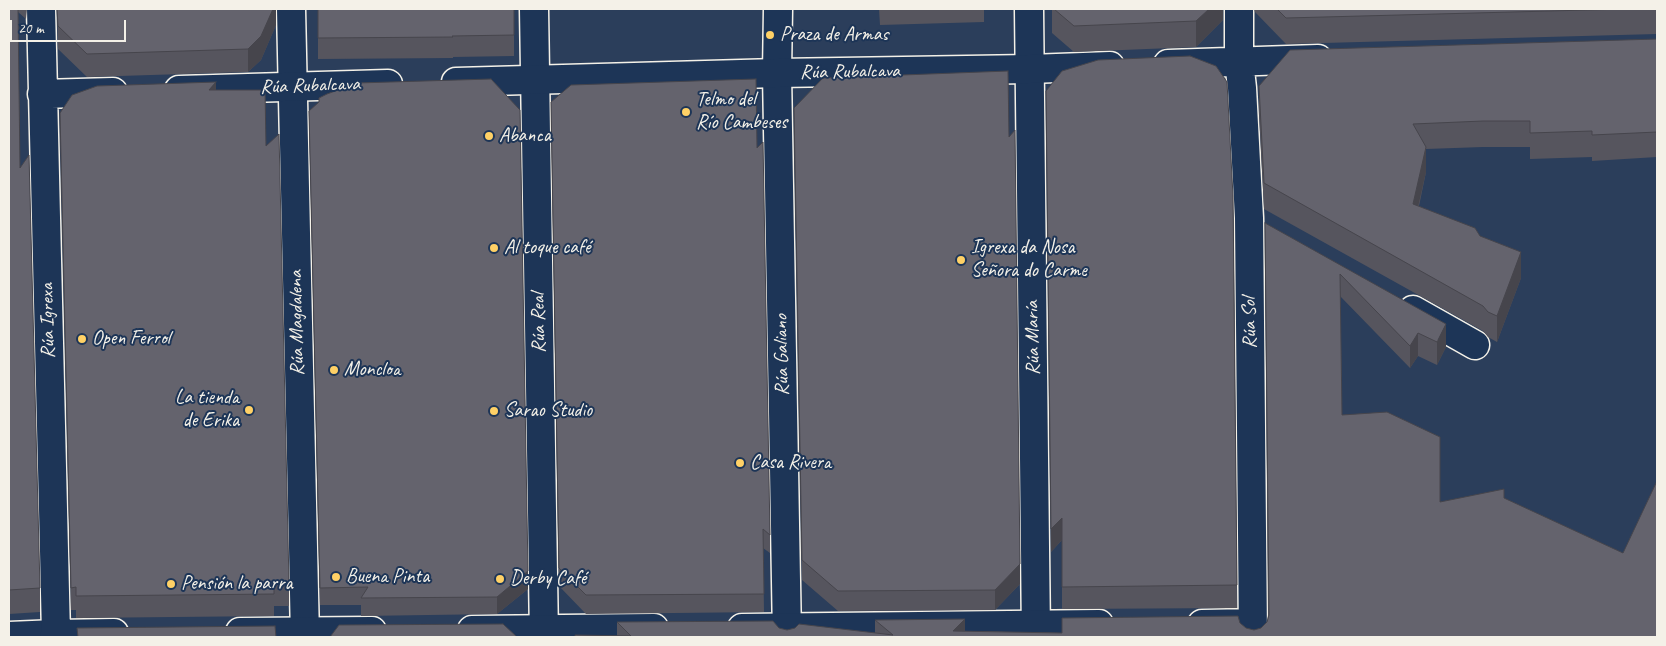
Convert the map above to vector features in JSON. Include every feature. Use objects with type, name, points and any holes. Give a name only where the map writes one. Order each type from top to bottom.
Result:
[{"type":"street","name":"Rúa Igrexa","points":[[40,9],[55,635]]},
{"type":"street","name":"Rúa Magdalena","points":[[291,9],[305,634]]},
{"type":"street","name":"Rúa Real","points":[[534,9],[544,633]]},
{"type":"street","name":"Rúa Galiano","points":[[778,9],[777,73],[787,632]]},
{"type":"street","name":"Rúa María","points":[[1029,9],[1036,631]]},
{"type":"street","name":"Rúa Sol","points":[[1239,9],[1239,61],[1249,218],[1253,630]]},
{"type":"street","name":"Rúa Rubalcava","points":[[42,94],[777,73],[1030,69],[1339,58]]},
{"type":"street","points":[[1249,218],[1275,232]]},
{"type":"street","points":[[1388,296],[1475,345]]},
{"type":"street","points":[[719,628],[787,632],[1036,631],[1122,624]]},
{"type":"street","points":[[1179,624],[1253,630]]},
{"type":"street","points":[[444,630],[544,633],[680,628]]},
{"type":"street","points":[[215,632],[305,634],[394,630]]},
{"type":"street","points":[[9,636],[135,632]]},
{"type":"building","points":[[9,9],[18,9],[20,168],[29,155],[40,588],[9,590]]},
{"type":"building","points":[[57,9],[273,9],[261,36],[248,49],[87,54],[58,26]]},
{"type":"building","points":[[318,9],[514,9],[514,35],[318,38]]},
{"type":"building","points":[[1054,9],[1209,9],[1196,21],[1074,26]]},
{"type":"building","points":[[1277,9],[1625,9],[1286,18]]},
{"type":"building","points":[[1657,39],[1657,132],[1592,135],[1592,131],[1530,133],[1530,121],[1413,124],[1426,147],[1413,204],[1475,228],[1480,236],[1521,252],[1497,316],[1488,312],[1483,306],[1264,183],[1259,86],[1290,50]]},
{"type":"building","points":[[1190,56],[1216,66],[1227,82],[1233,196],[1237,585],[1062,587],[1062,518],[1051,529],[1046,91],[1062,71],[1098,60]]},
{"type":"building","points":[[1008,71],[1009,137],[1015,130],[1020,564],[995,590],[838,591],[802,560],[794,108],[823,78]]},
{"type":"building","points":[[491,79],[520,110],[528,571],[497,597],[361,598],[368,587],[320,588],[309,111],[319,102],[319,98],[357,83]]},
{"type":"building","points":[[756,79],[757,148],[763,142],[770,535],[763,529],[764,594],[586,595],[559,568],[551,102],[571,85]]},
{"type":"building","points":[[216,82],[209,90],[265,90],[266,146],[279,134],[289,583],[274,584],[274,594],[76,596],[76,587],[71,588],[60,113],[72,95],[97,86]]},
{"type":"building","points":[[1265,223],[1446,324],[1437,342],[1418,333],[1410,346],[1340,274],[1342,415],[1387,412],[1440,437],[1440,502],[1504,489],[1504,498],[1623,553],[1657,481],[1657,637],[575,637],[575,635],[631,636],[617,622],[773,621],[779,628],[787,630],[795,628],[799,624],[893,635],[875,620],[965,619],[953,631],[1062,633],[1062,618],[1238,616],[1240,623],[1246,628],[1254,630],[1261,628],[1267,622],[1269,615]]},
{"type":"building","points":[[503,624],[517,637],[330,637],[339,625]]},
{"type":"building","points":[[275,626],[276,637],[78,637],[77,628]]},
{"type":"place","name":"Praza de Armas","points":[[770,35]]},
{"type":"place","name":"Telmo del Río Cambeses","points":[[686,112]]},
{"type":"place","name":"Abanca","points":[[489,136]]},
{"type":"place","name":"Al toque café","points":[[494,248]]},
{"type":"place","name":"Igrexa da Nosa Señora do Carme","points":[[961,260]]},
{"type":"place","name":"Open Ferrol","points":[[82,339]]},
{"type":"place","name":"Moncloa","points":[[334,370]]},
{"type":"place","name":"La tienda de Erika","points":[[249,410]]},
{"type":"place","name":"Sarao Studio","points":[[494,411]]},
{"type":"place","name":"Casa Rivera","points":[[740,463]]},
{"type":"place","name":"Buena Pinta","points":[[336,577]]},
{"type":"place","name":"Derby Café","points":[[500,579]]},
{"type":"place","name":"Pensión la parra","points":[[171,584]]}]
